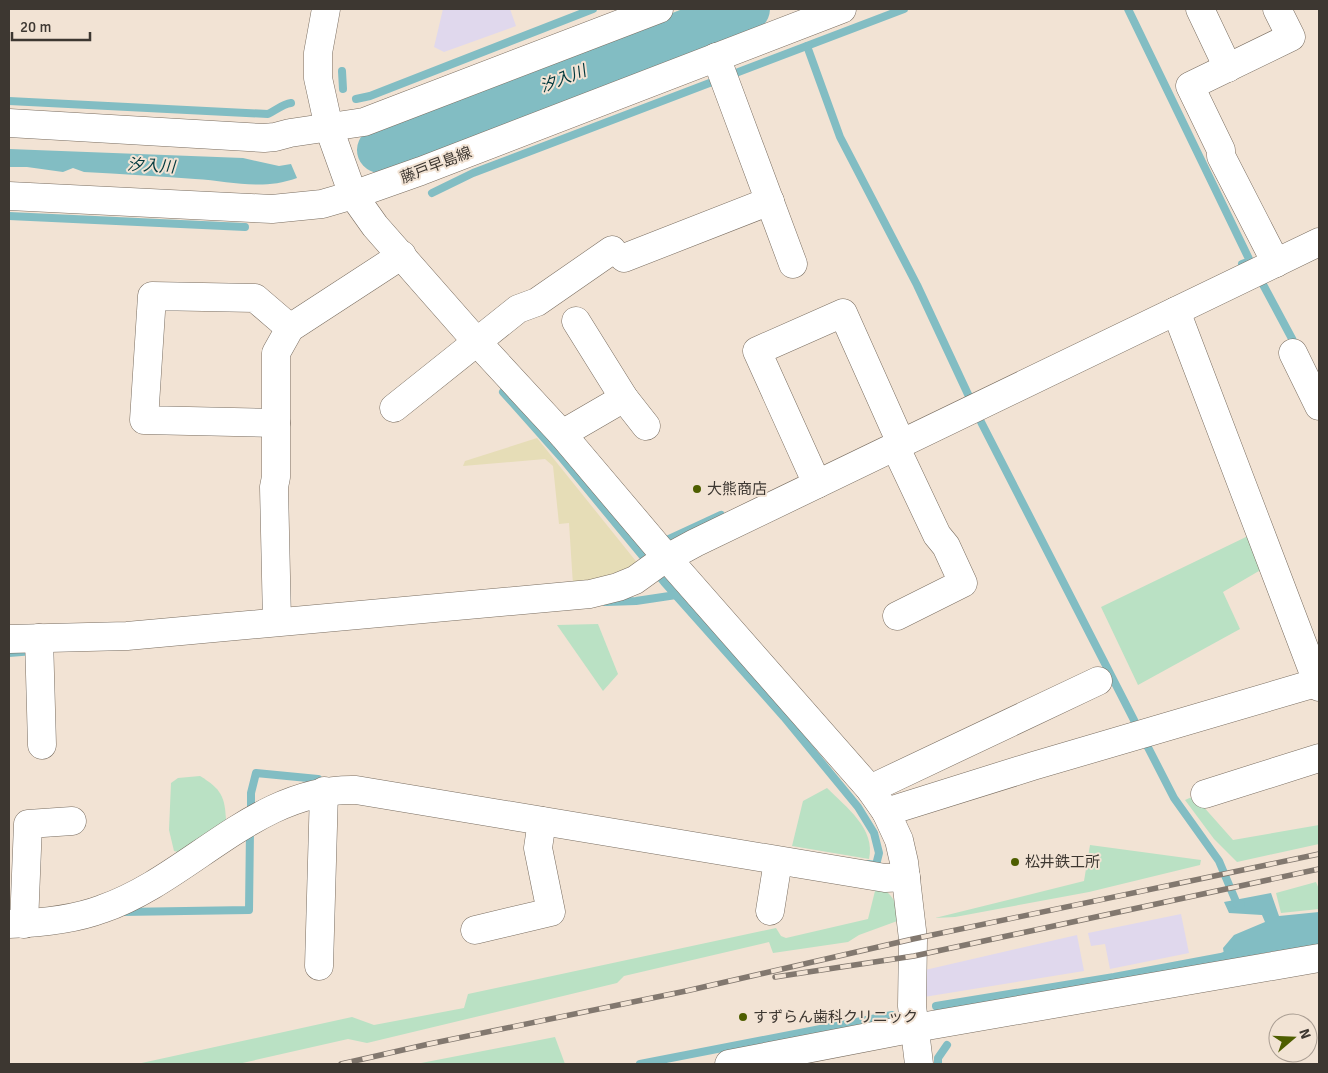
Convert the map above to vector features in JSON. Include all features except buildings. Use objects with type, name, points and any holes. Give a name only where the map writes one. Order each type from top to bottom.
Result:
[{"type":"street","points":[[326,9],[318,53],[318,78],[329,128],[353,195],[376,226],[477,342],[562,434],[657,565],[870,789],[886,812],[899,840],[906,877],[913,939],[912,1006],[919,1064]]},
{"type":"street","points":[[9,123],[264,138],[290,132],[364,122],[660,9]]},
{"type":"street","name":"藤戸早島線","points":[[9,196],[272,209],[322,204],[721,71],[842,9]]},
{"type":"street","points":[[1200,9],[1228,68]]},
{"type":"street","points":[[1265,261],[1221,156],[1221,150],[1190,86],[1291,37],[1277,9]]},
{"type":"street","points":[[721,71],[794,264]]},
{"type":"street","points":[[394,408],[518,310],[537,302],[618,254],[770,201]]},
{"type":"street","points":[[9,639],[39,648],[126,636],[277,621],[590,594],[618,587],[813,477],[898,439],[976,408],[1176,311],[1265,261],[1319,242]]},
{"type":"street","points":[[277,621],[274,487],[276,477],[276,353],[290,328],[402,255]]},
{"type":"street","points":[[276,423],[144,420],[152,296],[255,298],[290,328]]},
{"type":"street","points":[[886,812],[1142,734],[1319,684],[1176,311]]},
{"type":"street","points":[[813,477],[757,351],[843,313],[898,439],[937,535],[946,546],[963,584],[897,616]]},
{"type":"street","points":[[576,321],[624,398],[646,426]]},
{"type":"street","points":[[1293,353],[1319,406]]},
{"type":"street","points":[[562,434],[624,398]]},
{"type":"street","points":[[39,648],[42,745]]},
{"type":"street","points":[[870,789],[1098,681]]},
{"type":"street","points":[[1205,794],[1319,758]]},
{"type":"street","points":[[72,822],[28,824],[16,924],[53,920],[110,906],[151,886],[254,820],[282,806],[324,791],[356,790],[778,861],[886,878],[906,877]]},
{"type":"street","points":[[319,966],[324,791]]},
{"type":"street","points":[[475,930],[551,912],[538,848],[542,821]]},
{"type":"street","points":[[770,911],[778,861]]},
{"type":"street","points":[[729,1064],[758,1062],[915,1028],[1319,958]]},
{"type":"shaded area","points":[[443,9],[510,9],[516,26],[444,52],[434,47]]},
{"type":"shaded area","points":[[1181,914],[1189,953],[1110,969],[1105,944],[1091,946],[1088,933]]},
{"type":"shaded area","points":[[1077,935],[1084,971],[924,997],[925,970]]},
{"type":"green space","points":[[683,9],[717,9],[406,131],[404,123],[427,113],[427,105]]},
{"type":"green space","points":[[1248,536],[1264,568],[1223,592],[1240,629],[1138,685],[1101,607]]},
{"type":"green space","points":[[598,624],[618,674],[603,691],[557,625]]},
{"type":"green space","points":[[200,776],[217,789],[223,799],[226,821],[182,853],[174,851],[169,830],[171,783],[178,778]]},
{"type":"green space","points":[[827,788],[858,819],[864,828],[870,848],[869,859],[792,846],[803,801]]},
{"type":"green space","points":[[1194,796],[1233,840],[1319,825],[1319,844],[1237,862],[1214,839],[1185,800]]},
{"type":"green space","points":[[1090,845],[1201,860],[1200,865],[1089,892],[955,917],[935,918],[1084,881]]},
{"type":"green space","points":[[1316,882],[1319,889],[1319,909],[1281,913],[1276,893]]},
{"type":"green space","points":[[883,889],[895,902],[900,920],[859,935],[848,942],[773,953],[769,942],[624,976],[617,983],[367,1043],[348,1039],[238,1064],[137,1064],[352,1017],[374,1025],[464,1008],[468,994],[776,928],[781,936],[786,938],[868,919],[875,891]]},
{"type":"green space","points":[[555,1037],[565,1064],[416,1064]]},
{"type":"sand","points":[[537,438],[639,565],[629,573],[573,585],[569,523],[559,524],[553,466],[545,459],[463,466],[465,461]]},
{"type":"water","points":[[9,149],[243,158],[279,166],[291,164],[297,178],[284,182],[258,185],[84,172],[73,168],[63,172],[27,167],[9,167]]},
{"type":"water","points":[[1271,893],[1279,916],[1319,912],[1319,945],[1225,961],[1223,948],[1234,935],[1265,922],[1262,915],[1229,913],[1224,902]]},
{"type":"waterway","points":[[356,99],[370,96],[593,9]]},
{"type":"waterway","name":"汐入川","points":[[380,150],[747,9]]},
{"type":"waterway","points":[[432,193],[473,173],[904,9]]},
{"type":"waterway","points":[[1128,9],[1250,261],[1242,264]]},
{"type":"waterway","points":[[807,46],[840,137],[917,285],[980,420],[1174,798],[1219,861],[1237,904],[1241,904]]},
{"type":"waterway","points":[[342,71],[343,89]]},
{"type":"waterway","points":[[9,101],[268,114],[291,103]]},
{"type":"waterway","points":[[9,216],[245,227]]},
{"type":"waterway","points":[[1259,277],[1297,348]]},
{"type":"waterway","points":[[503,392],[561,457],[664,582],[784,717],[858,807],[874,833],[879,853],[876,865],[869,864]]},
{"type":"waterway","points":[[667,540],[721,515]]},
{"type":"waterway","points":[[606,602],[636,601],[676,595]]},
{"type":"waterway","points":[[9,653],[34,651]]},
{"type":"waterway","points":[[251,816],[251,793],[256,773],[318,779]]},
{"type":"waterway","points":[[121,912],[249,910],[250,830]]},
{"type":"waterway","points":[[936,1006],[1114,977],[1221,957],[1233,953]]},
{"type":"waterway","points":[[640,1064],[892,1015]]},
{"type":"waterway","points":[[938,1064],[938,1058],[947,1045]]},
{"type":"railway","points":[[341,1064],[686,991],[913,939],[1319,854]]},
{"type":"railway","points":[[775,977],[914,956],[1319,869]]},
{"type":"place","name":"大熊商店","points":[[697,489]]},
{"type":"place","name":"松井鉄工所","points":[[1015,862]]},
{"type":"place","name":"すずらん歯科クリニック","points":[[743,1017]]}]
